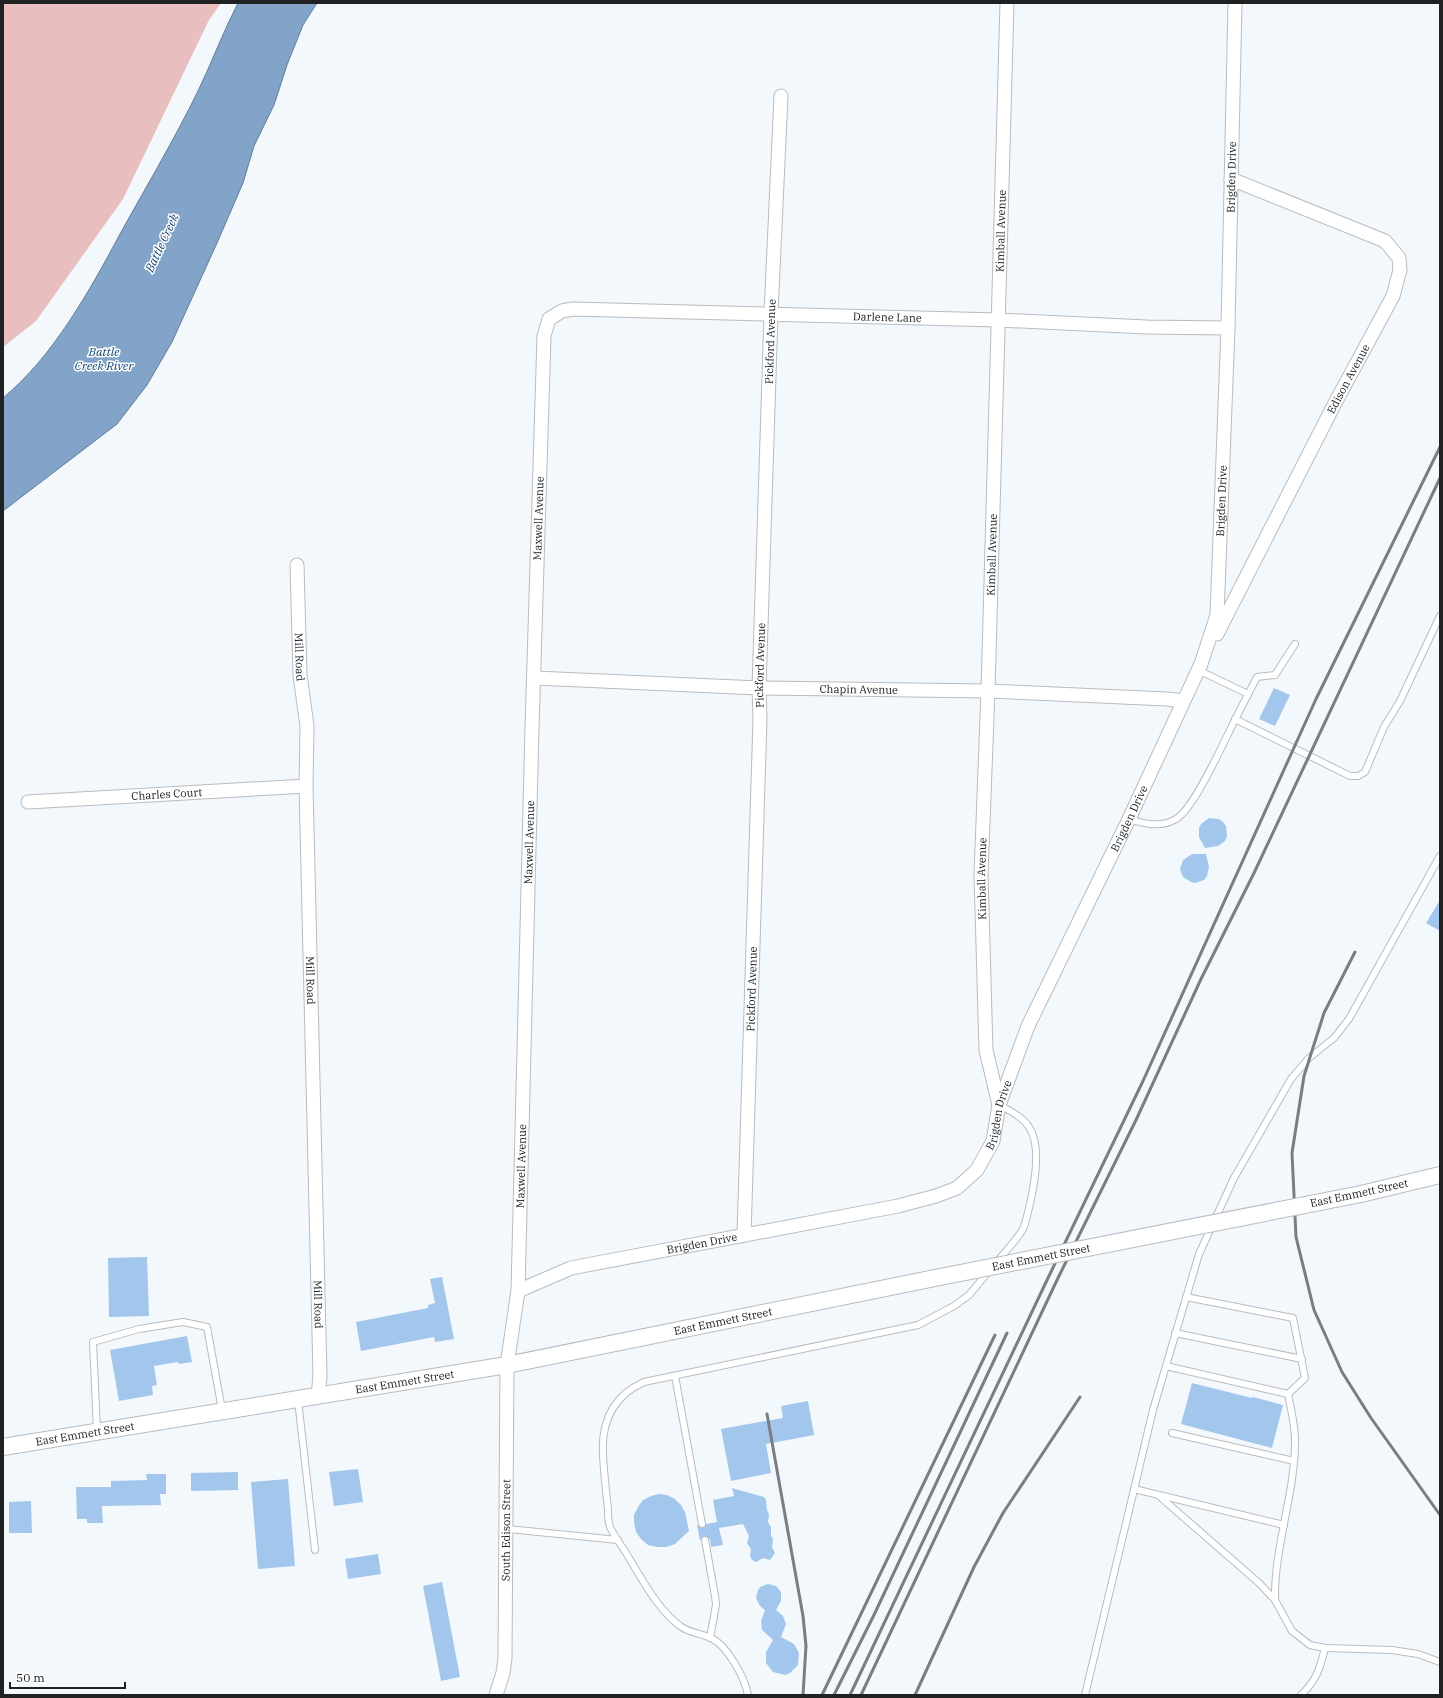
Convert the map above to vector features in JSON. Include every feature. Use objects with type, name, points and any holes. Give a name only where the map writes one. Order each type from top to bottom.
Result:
[{"type":"street","name":"Kimball Avenue","points":[[999,1105],[986,1050],[981,875],[988,691],[1007,3]]},
{"type":"street","name":"Brigden Drive","points":[[518,1291],[571,1268],[898,1206],[936,1196],[957,1188],[977,1170],[993,1141],[999,1105],[1028,1026],[1129,819],[1200,667],[1217,615],[1228,328],[1236,3]]},
{"type":"street","name":"Pickford Avenue","points":[[744,1235],[771,314],[781,96]]},
{"type":"street","name":"Edison Avenue","points":[[1200,667],[1334,405],[1393,296],[1400,270],[1399,258],[1385,241],[1231,179]]},
{"type":"street","name":"Darlene Lane","points":[[549,319],[562,311],[573,309],[998,320],[1146,327],[1228,328]]},
{"type":"street","name":"Maxwell Avenue","points":[[507,1365],[518,1291],[532,728],[535,678],[544,336],[549,319]]},
{"type":"street","name":"Mill Road","points":[[297,565],[300,675],[307,726],[306,786],[320,1376],[318,1396]]},
{"type":"street","name":"Chapin Avenue","points":[[535,678],[759,688],[988,691],[1167,698],[1183,701]]},
{"type":"street","name":"Charles Court","points":[[28,802],[306,786]]},
{"type":"street","name":"East Emmett Street","points":[[3,1447],[97,1433],[507,1365],[940,1277],[1361,1194],[1440,1175]]},
{"type":"street","name":"South Edison Street","points":[[496,1695],[503,1673],[505,1658],[507,1365]]},
{"type":"lane","points":[[1235,719],[1350,776],[1358,776],[1365,772],[1384,727],[1400,701],[1440,616]]},
{"type":"lane","points":[[1129,819],[1149,825],[1164,824],[1177,819],[1187,810],[1207,776],[1257,677],[1275,675],[1295,644]]},
{"type":"lane","points":[[1200,667],[1248,694]]},
{"type":"lane","points":[[1085,1695],[1153,1410],[1199,1254],[1238,1171],[1299,1069],[1334,1038],[1349,1019],[1440,856]]},
{"type":"lane","points":[[748,1695],[742,1678],[733,1662],[719,1643],[710,1638],[680,1627],[668,1615],[650,1592],[610,1526],[602,1445],[605,1426],[610,1412],[620,1397],[632,1387],[644,1382],[918,1325],[954,1306],[969,1295],[1024,1227],[1035,1179],[1036,1158],[1033,1136],[1030,1128],[1024,1120],[999,1105]]},
{"type":"lane","points":[[1186,1296],[1293,1318],[1305,1378],[1288,1394]]},
{"type":"lane","points":[[97,1433],[93,1342],[139,1329],[183,1322],[206,1327],[223,1412]]},
{"type":"lane","points":[[1175,1333],[1302,1360]]},
{"type":"lane","points":[[1166,1366],[1288,1394]]},
{"type":"lane","points":[[675,1376],[702,1524]]},
{"type":"lane","points":[[1276,1600],[1276,1569],[1296,1444],[1288,1394]]},
{"type":"lane","points":[[298,1400],[314,1550]]},
{"type":"lane","points":[[1172,1433],[1294,1461]]},
{"type":"lane","points":[[1134,1489],[1284,1525]]},
{"type":"lane","points":[[1158,1495],[1241,1566],[1276,1600],[1292,1632],[1310,1645],[1325,1648],[1392,1650],[1418,1654],[1440,1662]]},
{"type":"lane","points":[[507,1529],[618,1540]]},
{"type":"lane","points":[[705,1540],[716,1605],[710,1638]]},
{"type":"lane","points":[[1301,1695],[1312,1685],[1318,1672],[1325,1648]]},
{"type":"shaded area","points":[[3,3],[221,3],[209,20],[123,199],[36,321],[3,347]]},
{"type":"water","name":"Battle Creek River","points":[[238,3],[317,3],[303,25],[287,65],[274,105],[254,146],[243,183],[172,342],[147,385],[117,424],[3,511],[3,398],[38,363],[69,322],[83,300],[189,109]]},
{"type":"building","points":[[1274,688],[1290,695],[1275,726],[1259,719]]},
{"type":"building","points":[[1209,818],[1219,819],[1223,822],[1226,826],[1227,836],[1225,841],[1218,846],[1205,848],[1199,837],[1199,828],[1201,824]]},
{"type":"building","points":[[1192,854],[1206,854],[1209,867],[1207,876],[1204,880],[1195,883],[1183,877],[1180,869],[1183,860]]},
{"type":"building","points":[[1440,900],[1440,931],[1426,923]]},
{"type":"building","points":[[147,1257],[149,1316],[109,1317],[108,1258]]},
{"type":"building","points":[[442,1277],[454,1339],[435,1342],[434,1337],[361,1351],[356,1322],[428,1308],[428,1305],[435,1303],[430,1279]]},
{"type":"building","points":[[187,1336],[192,1362],[179,1364],[178,1362],[154,1366],[157,1385],[152,1386],[153,1395],[119,1401],[110,1350]]},
{"type":"building","points":[[1192,1383],[1283,1405],[1272,1448],[1181,1424]]},
{"type":"building","points":[[808,1401],[814,1435],[766,1444],[771,1473],[731,1481],[721,1429],[783,1418],[781,1406]]},
{"type":"building","points":[[358,1469],[363,1502],[334,1506],[329,1472]]},
{"type":"building","points":[[238,1472],[238,1490],[191,1491],[191,1473]]},
{"type":"building","points":[[146,1474],[166,1474],[166,1494],[160,1494],[161,1505],[102,1506],[103,1523],[87,1523],[87,1519],[77,1519],[76,1487],[111,1487],[111,1481],[147,1480]]},
{"type":"building","points":[[288,1479],[295,1566],[258,1569],[251,1482]]},
{"type":"building","points":[[732,1488],[764,1497],[766,1500],[769,1514],[768,1522],[771,1527],[771,1536],[773,1539],[772,1547],[775,1553],[770,1560],[763,1558],[756,1562],[752,1560],[750,1556],[751,1549],[747,1543],[749,1536],[743,1524],[719,1528],[723,1545],[711,1547],[710,1539],[706,1536],[702,1537],[700,1541],[697,1525],[702,1528],[705,1527],[706,1524],[717,1522],[713,1500],[734,1496]]},
{"type":"building","points":[[659,1494],[667,1495],[675,1499],[681,1505],[685,1512],[689,1531],[675,1544],[666,1547],[648,1545],[636,1532],[634,1523],[634,1515],[643,1500]]},
{"type":"building","points":[[31,1501],[32,1533],[9,1533],[9,1502]]},
{"type":"building","points":[[378,1554],[381,1574],[348,1579],[345,1559]]},
{"type":"building","points":[[442,1582],[460,1677],[441,1681],[423,1586]]},
{"type":"building","points":[[768,1584],[776,1586],[781,1592],[781,1601],[776,1610],[783,1616],[786,1624],[781,1637],[794,1644],[799,1653],[798,1665],[790,1673],[785,1675],[773,1672],[766,1663],[766,1652],[773,1640],[762,1630],[761,1621],[765,1610],[760,1606],[756,1598],[760,1587]]},
{"type":"railway","points":[[850,1695],[1143,1081],[1316,699],[1440,447]]},
{"type":"railway","points":[[861,1695],[1058,1278],[1136,1120],[1201,979],[1254,873],[1440,478]]},
{"type":"railway","points":[[1355,952],[1324,1013],[1304,1076],[1292,1153],[1296,1237],[1314,1310],[1342,1372],[1371,1418],[1440,1515]]},
{"type":"railway","points":[[834,1695],[873,1617],[1007,1333]]},
{"type":"railway","points":[[822,1695],[995,1335]]},
{"type":"railway","points":[[915,1695],[974,1567],[1003,1513],[1080,1397]]},
{"type":"railway","points":[[767,1414],[803,1616],[806,1646],[803,1695]]},
{"type":"water label","name":"Battle Creek","points":[[162,243]]}]
